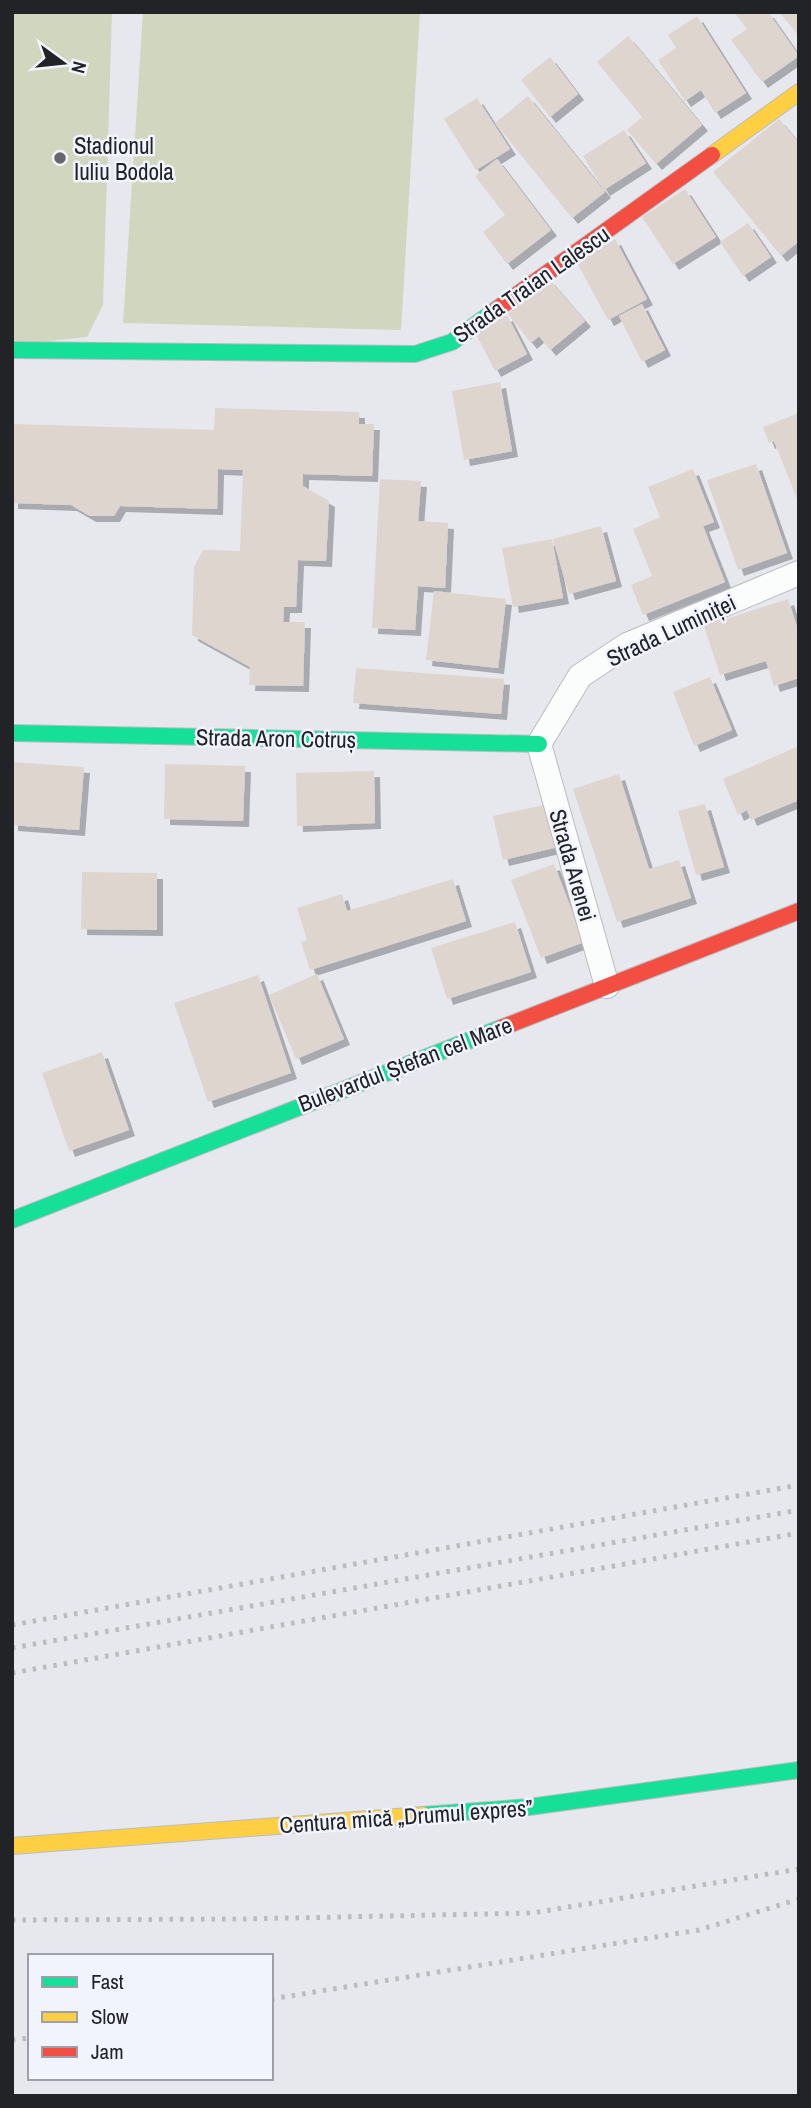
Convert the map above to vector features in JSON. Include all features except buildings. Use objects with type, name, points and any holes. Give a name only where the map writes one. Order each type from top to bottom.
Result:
[{"type":"main road","name":"Strada Traian Lalescu","points":[[12,350],[415,354],[452,342],[799,92]]},
{"type":"main road","name":"Strada Aron Cotruș","points":[[12,733],[539,744]]},
{"type":"main road","name":"Bulevardul Ștefan cel Mare","points":[[12,1220],[799,911]]},
{"type":"main road","name":"Centura mică „Drumul expres”","points":[[12,1846],[529,1808],[799,1770]]},
{"type":"street","name":"Strada Luminiței","points":[[539,744],[580,676],[627,645],[799,573]]},
{"type":"street","name":"Strada Arenei","points":[[539,744],[607,986]]},
{"type":"green space","name":"Stadionul Iuliu Bodola","points":[[12,12],[112,12],[103,305],[87,337],[12,345]]},
{"type":"green space","points":[[143,12],[420,12],[401,330],[123,323]]},
{"type":"railway","points":[[12,1625],[799,1485]]},
{"type":"railway","points":[[12,1648],[799,1510]]},
{"type":"railway","points":[[12,1673],[799,1533]]},
{"type":"railway","points":[[12,1920],[532,1913],[799,1869]]},
{"type":"railway","points":[[273,1999],[699,1930],[799,1899]]},
{"type":"railway","points":[[12,2040],[28,2038]]},
{"type":"traffic: fast","points":[[12,350],[415,354],[452,342],[497,309]]},
{"type":"traffic: fast","points":[[12,733],[539,744]]},
{"type":"traffic: fast","points":[[12,1220],[501,1028]]},
{"type":"traffic: fast","points":[[423,1815],[529,1807],[799,1770]]},
{"type":"traffic: slow","points":[[712,155],[799,92]]},
{"type":"traffic: slow","points":[[12,1846],[423,1815]]},
{"type":"traffic: jam","points":[[497,309],[712,155]]},
{"type":"traffic: jam","points":[[501,1028],[799,911]]},
{"type":"place","name":"Stadionul Iuliu Bodola","points":[[60,158]]}]
